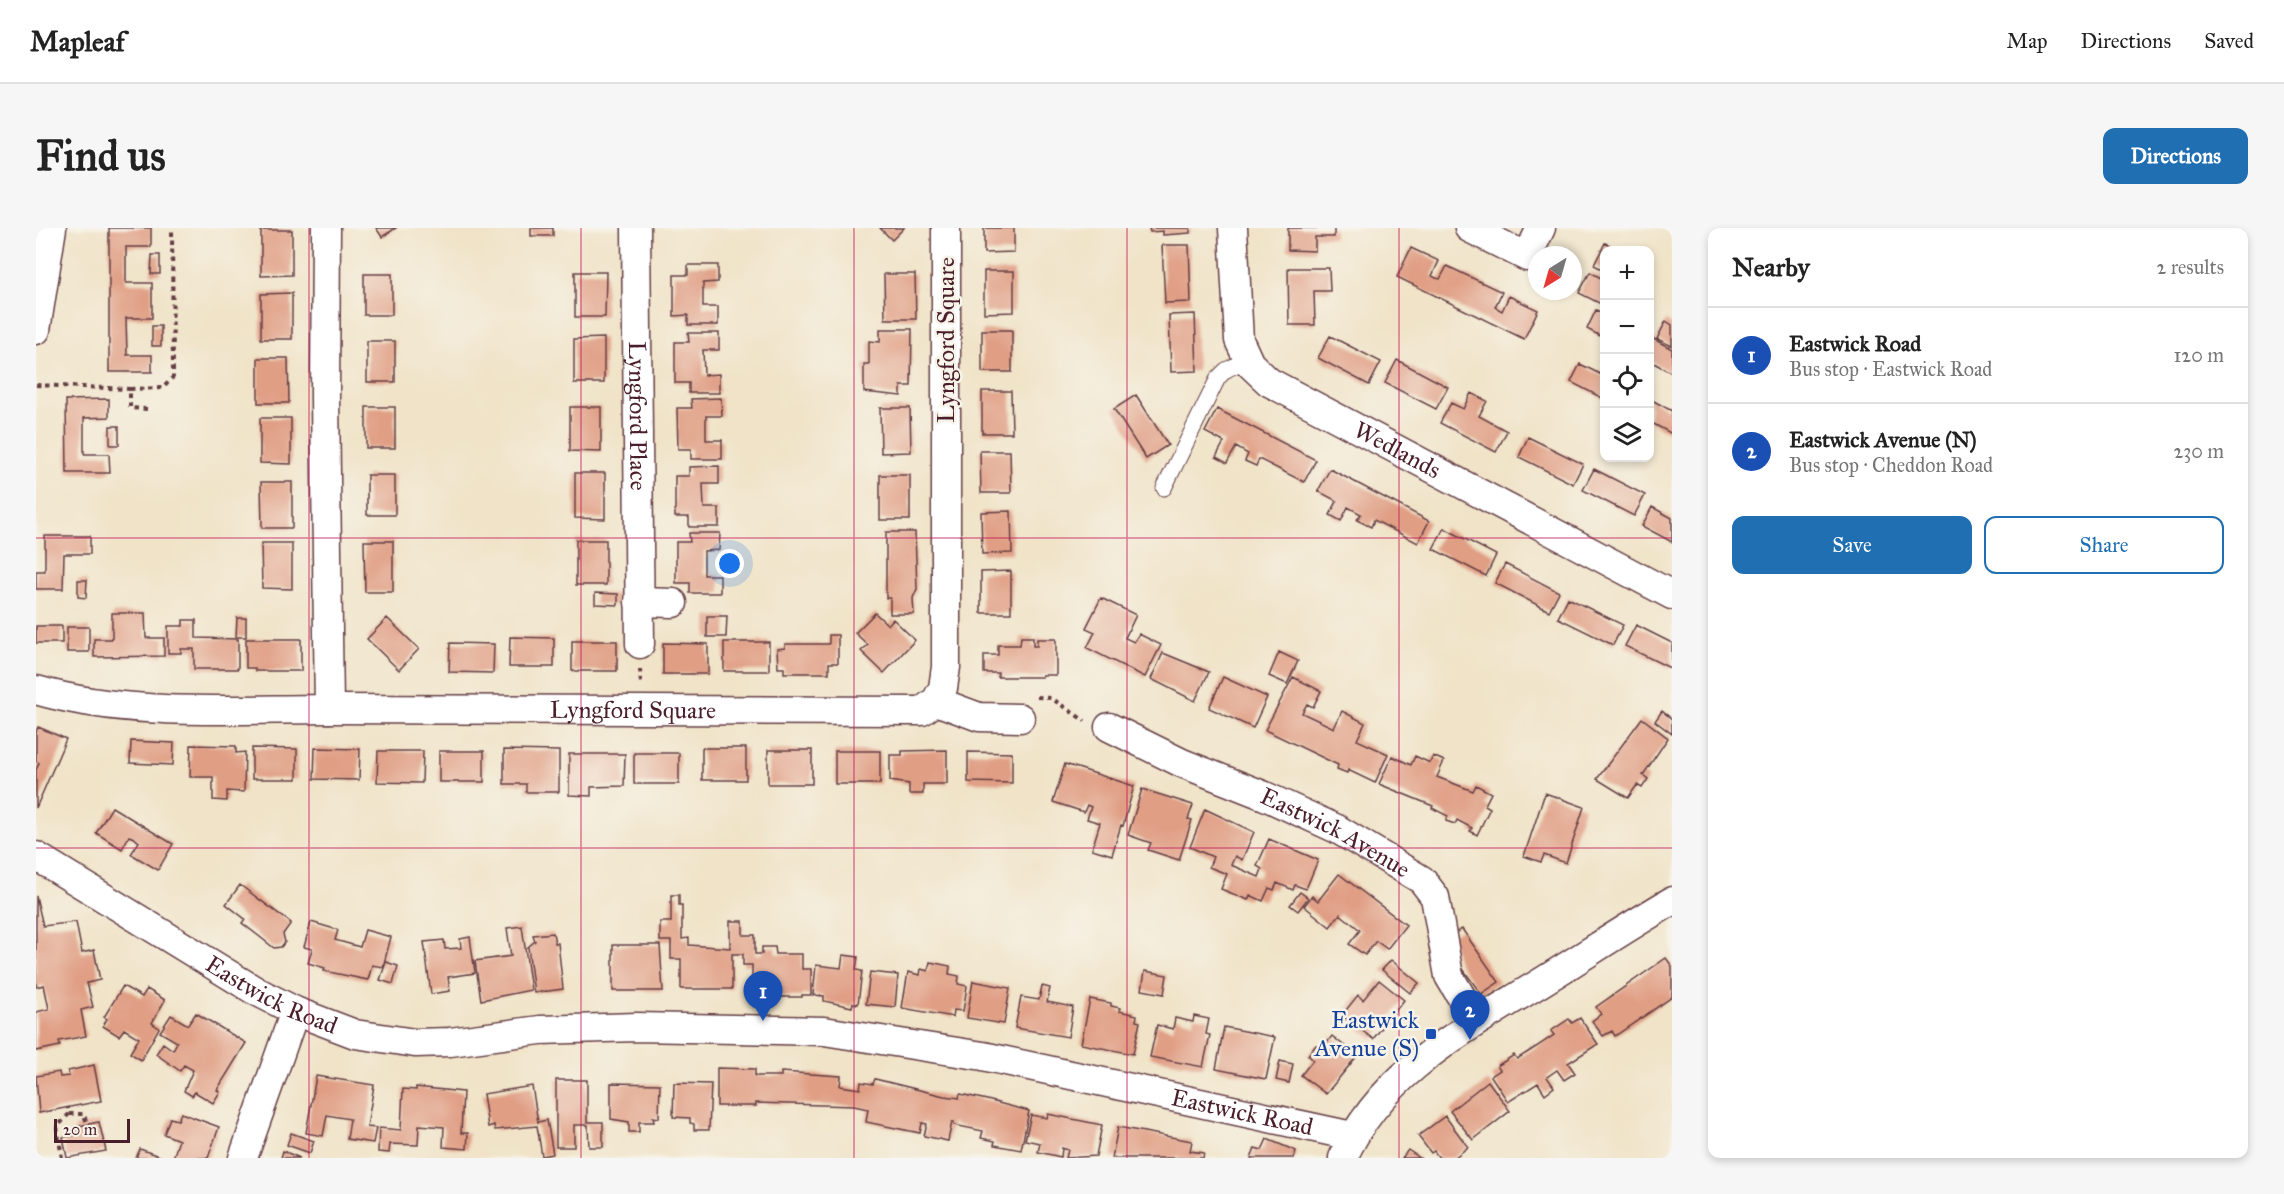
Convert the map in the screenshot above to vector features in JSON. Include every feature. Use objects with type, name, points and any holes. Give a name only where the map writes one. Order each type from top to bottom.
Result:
[{"type":"street","points":[[36,330],[52,228]]},
{"type":"street","points":[[326,228],[325,397],[329,709]]},
{"type":"street","name":"Lyngford Place","points":[[636,228],[640,644]]},
{"type":"street","name":"Lyngford Square","points":[[36,690],[95,702],[190,710],[922,711],[936,702],[943,688],[946,667],[946,228]]},
{"type":"street","name":"Wedlands","points":[[1233,228],[1239,340],[1248,358],[1269,382],[1672,595]]},
{"type":"street","points":[[1469,228],[1528,257]]},
{"type":"street","points":[[1536,246],[1541,228]]},
{"type":"street","points":[[639,602],[673,603]]},
{"type":"street","points":[[936,702],[979,717],[1017,718]]},
{"type":"street","name":"Eastwick Avenue","points":[[1109,727],[1182,763],[1265,796],[1337,829],[1422,880],[1435,897],[1449,976],[1475,1020]]},
{"type":"street","name":"Eastwick Road","points":[[36,856],[245,984],[295,1011],[355,1034],[416,1043],[450,1042],[540,1030],[638,1027],[824,1031],[994,1058],[1347,1147]]},
{"type":"street","points":[[1347,1147],[1382,1096],[1402,1075],[1475,1020],[1672,901]]},
{"type":"street","points":[[243,1158],[295,1011]]},
{"type":"lane","points":[[1164,488],[1218,378],[1226,370],[1248,358]]},
{"type":"path","points":[[36,384],[130,389],[163,388],[173,377],[172,228]]},
{"type":"path","points":[[130,389],[130,408],[147,409]]},
{"type":"path","points":[[639,710],[640,644]]},
{"type":"path","points":[[1017,718],[1020,696],[1043,697],[1061,703],[1101,731],[1109,727]]},
{"type":"path","points":[[68,1107],[69,1114]]},
{"type":"path","points":[[62,1158],[57,1127],[69,1114],[84,1114],[87,1124]]},
{"type":"building","points":[[109,228],[151,228],[151,247],[126,247],[126,283],[152,283],[152,318],[126,318],[127,355],[152,355],[152,372],[109,372]]},
{"type":"building","points":[[376,228],[396,228],[382,237]]},
{"type":"building","points":[[531,228],[553,228],[553,236],[531,236]]},
{"type":"building","points":[[880,228],[904,228],[892,240]]},
{"type":"building","points":[[984,228],[1014,228],[1014,252],[984,253]]},
{"type":"building","points":[[1149,228],[1190,228],[1190,233],[1163,235],[1163,231],[1150,232]]},
{"type":"building","points":[[1288,228],[1334,228],[1334,237],[1315,237],[1315,251],[1288,250]]},
{"type":"building","points":[[261,230],[292,230],[292,275],[261,276]]},
{"type":"building","points":[[1162,245],[1189,245],[1191,302],[1165,303]]},
{"type":"building","points":[[1411,248],[1439,261],[1432,276],[1436,278],[1440,279],[1447,266],[1502,292],[1495,307],[1502,311],[1509,296],[1538,310],[1524,339],[1397,277]]},
{"type":"building","points":[[1600,253],[1600,268],[1594,265]]},
{"type":"building","points":[[152,255],[160,255],[160,274],[151,274]]},
{"type":"building","points":[[688,265],[718,265],[718,282],[703,283],[703,307],[718,307],[718,325],[688,325],[688,315],[674,316],[674,275],[688,275]]},
{"type":"building","points":[[1288,268],[1329,268],[1330,291],[1314,291],[1315,325],[1289,325]]},
{"type":"building","points":[[984,271],[1014,271],[1014,312],[984,313]]},
{"type":"building","points":[[575,272],[606,272],[605,317],[575,317]]},
{"type":"building","points":[[1590,272],[1600,277],[1600,304],[1582,294],[1582,287]]},
{"type":"building","points":[[364,274],[392,274],[392,315],[364,315]]},
{"type":"building","points":[[884,274],[915,274],[916,319],[885,319]]},
{"type":"building","points":[[292,293],[292,339],[261,339],[261,294]]},
{"type":"building","points":[[1596,310],[1600,312],[1600,336],[1587,329]]},
{"type":"building","points":[[1195,314],[1197,371],[1171,372],[1169,315]]},
{"type":"building","points":[[1666,321],[1672,325],[1672,346],[1657,339]]},
{"type":"building","points":[[152,326],[161,326],[161,346],[152,346]]},
{"type":"building","points":[[880,329],[912,329],[911,386],[901,386],[901,396],[864,392],[864,364],[869,364],[869,341],[880,342]]},
{"type":"building","points":[[982,330],[1012,330],[1012,372],[982,372]]},
{"type":"building","points":[[688,333],[719,333],[719,350],[703,350],[704,375],[719,374],[719,393],[689,393],[689,383],[675,383],[675,342],[689,342]]},
{"type":"building","points":[[1330,336],[1381,362],[1369,385],[1318,358]]},
{"type":"building","points":[[604,338],[604,383],[574,383],[574,339]]},
{"type":"building","points":[[1654,339],[1672,349],[1672,373],[1654,363]]},
{"type":"building","points":[[367,341],[395,341],[395,382],[367,382]]},
{"type":"building","points":[[258,358],[288,358],[289,403],[258,403]]},
{"type":"building","points":[[1397,360],[1448,387],[1436,409],[1385,383]]},
{"type":"building","points":[[1580,364],[1600,374],[1600,397],[1571,382]]},
{"type":"building","points":[[982,391],[1011,391],[1012,433],[982,433]]},
{"type":"building","points":[[1471,393],[1487,401],[1479,416],[1507,431],[1496,452],[1440,423],[1451,403],[1463,409]]},
{"type":"building","points":[[1136,395],[1168,445],[1146,459],[1114,409]]},
{"type":"building","points":[[721,398],[722,416],[706,416],[706,440],[722,440],[722,459],[691,459],[691,449],[678,449],[677,408],[692,408],[691,399]]},
{"type":"building","points":[[109,399],[109,417],[84,418],[84,454],[109,454],[110,473],[67,473],[66,400]]},
{"type":"building","points":[[1654,401],[1672,411],[1672,434],[1654,424]]},
{"type":"building","points":[[366,407],[395,407],[395,448],[366,448]]},
{"type":"building","points":[[570,407],[601,407],[601,452],[570,451]]},
{"type":"building","points":[[880,408],[910,408],[911,452],[881,453]]},
{"type":"building","points":[[1217,409],[1316,460],[1304,482],[1259,459],[1256,466],[1245,461],[1248,454],[1236,447],[1227,463],[1216,457],[1224,442],[1205,432]]},
{"type":"building","points":[[260,418],[291,418],[291,464],[260,463]]},
{"type":"building","points":[[110,426],[119,426],[119,445],[110,445]]},
{"type":"building","points":[[1528,437],[1583,464],[1573,484],[1519,457]]},
{"type":"building","points":[[980,451],[1010,451],[1011,493],[981,493]]},
{"type":"building","points":[[719,466],[719,484],[703,484],[704,508],[719,508],[719,527],[689,527],[689,517],[675,517],[675,476],[689,476],[689,467]]},
{"type":"building","points":[[1330,469],[1429,521],[1418,543],[1374,520],[1371,527],[1357,520],[1361,514],[1348,507],[1341,521],[1330,515],[1337,501],[1318,491]]},
{"type":"building","points":[[1594,469],[1645,495],[1634,516],[1583,490]]},
{"type":"building","points":[[575,473],[605,473],[605,519],[575,518]]},
{"type":"building","points":[[367,475],[395,475],[395,515],[367,515]]},
{"type":"building","points":[[880,475],[910,475],[910,520],[880,520]]},
{"type":"building","points":[[261,482],[292,482],[292,528],[262,528]]},
{"type":"building","points":[[1652,507],[1672,518],[1672,542],[1642,526]]},
{"type":"building","points":[[1011,511],[1012,553],[982,554],[981,512]]},
{"type":"building","points":[[1444,528],[1496,555],[1486,576],[1433,549]]},
{"type":"building","points":[[886,532],[915,532],[917,589],[913,598],[914,614],[890,614],[890,598],[886,598]]},
{"type":"building","points":[[689,533],[720,533],[719,550],[704,551],[704,575],[720,575],[720,593],[690,593],[690,583],[676,583],[676,542],[690,542]]},
{"type":"building","points":[[45,536],[90,536],[90,554],[64,554],[63,589],[36,589],[36,571],[45,571]]},
{"type":"building","points":[[576,540],[606,540],[606,585],[576,585]]},
{"type":"building","points":[[364,541],[393,541],[393,592],[365,592]]},
{"type":"building","points":[[261,543],[292,543],[292,589],[262,588]]},
{"type":"building","points":[[1505,564],[1559,592],[1549,611],[1495,583]]},
{"type":"building","points":[[1011,571],[1011,613],[981,613],[981,572]]},
{"type":"building","points":[[78,580],[87,580],[86,598],[78,597]]},
{"type":"building","points":[[595,593],[618,594],[618,605],[595,604]]},
{"type":"building","points":[[1101,598],[1136,615],[1125,638],[1134,642],[1139,634],[1161,645],[1145,677],[1087,648],[1095,632],[1086,628]]},
{"type":"building","points":[[1568,598],[1623,625],[1613,645],[1558,618]]},
{"type":"building","points":[[112,613],[145,613],[146,638],[164,638],[164,656],[94,657],[94,639],[112,639]]},
{"type":"building","points":[[875,613],[888,625],[893,619],[915,640],[884,673],[861,651],[868,645],[855,633]]},
{"type":"building","points":[[707,616],[727,616],[726,637],[707,637]]},
{"type":"building","points":[[237,618],[246,618],[246,637],[236,637]]},
{"type":"building","points":[[387,618],[419,649],[399,670],[367,639]]},
{"type":"building","points":[[183,620],[196,620],[196,638],[238,639],[238,669],[194,669],[194,649],[181,649],[181,653],[168,653],[168,626],[183,626]]},
{"type":"building","points":[[1636,625],[1672,643],[1672,669],[1625,646]]},
{"type":"building","points":[[36,626],[62,626],[62,643],[36,643]]},
{"type":"building","points":[[67,627],[89,627],[89,652],[67,652]]},
{"type":"building","points":[[829,635],[838,635],[838,663],[829,663],[829,673],[784,673],[784,668],[778,668],[777,649],[785,648],[785,644],[829,644]]},
{"type":"building","points":[[510,637],[554,638],[554,667],[509,667]]},
{"type":"building","points":[[1021,637],[1033,637],[1033,646],[1037,646],[1037,639],[1056,639],[1056,675],[998,677],[998,673],[984,673],[984,655],[998,655],[998,645],[1020,645]]},
{"type":"building","points":[[246,639],[301,639],[301,671],[255,671],[255,668],[246,668]]},
{"type":"building","points":[[572,641],[617,641],[617,671],[572,671]]},
{"type":"building","points":[[724,642],[769,642],[769,671],[724,671]]},
{"type":"building","points":[[450,643],[494,644],[493,673],[449,672]]},
{"type":"building","points":[[663,643],[708,644],[708,674],[663,674]]},
{"type":"building","points":[[1279,652],[1298,661],[1287,684],[1269,676]]},
{"type":"building","points":[[1163,653],[1209,672],[1195,701],[1151,679]]},
{"type":"building","points":[[1223,677],[1267,697],[1253,728],[1209,708]]},
{"type":"building","points":[[1293,677],[1321,691],[1313,707],[1307,704],[1302,713],[1334,728],[1342,711],[1365,723],[1357,740],[1388,754],[1375,783],[1348,770],[1347,773],[1337,769],[1338,765],[1265,730]]},
{"type":"building","points":[[1662,711],[1672,719],[1672,734],[1655,721]]},
{"type":"building","points":[[1642,718],[1668,738],[1643,775],[1648,779],[1642,788],[1637,785],[1628,798],[1597,779]]},
{"type":"building","points":[[38,727],[66,739],[36,808],[36,770],[39,763],[36,761]]},
{"type":"building","points":[[131,741],[174,743],[173,765],[130,763]]},
{"type":"building","points":[[191,745],[236,746],[236,753],[245,752],[244,792],[227,791],[227,801],[213,800],[213,777],[190,777]]},
{"type":"building","points":[[252,748],[297,749],[297,779],[252,779]]},
{"type":"building","points":[[315,748],[360,749],[359,780],[314,779]]},
{"type":"building","points":[[702,748],[746,748],[746,780],[702,780]]},
{"type":"building","points":[[504,750],[559,751],[559,792],[526,792],[526,784],[504,784]]},
{"type":"building","points":[[768,750],[812,750],[812,784],[768,784]]},
{"type":"building","points":[[947,750],[947,784],[923,784],[923,794],[909,794],[909,784],[890,781],[890,755],[902,755],[902,751]]},
{"type":"building","points":[[378,751],[423,751],[422,783],[377,782]]},
{"type":"building","points":[[439,751],[484,751],[484,782],[439,782]]},
{"type":"building","points":[[835,751],[880,751],[880,784],[835,784]]},
{"type":"building","points":[[968,752],[1012,753],[1012,783],[968,782]]},
{"type":"building","points":[[634,753],[679,753],[679,784],[634,784]]},
{"type":"building","points":[[569,754],[625,754],[624,786],[591,787],[591,796],[569,795]]},
{"type":"building","points":[[1392,756],[1411,765],[1415,756],[1430,763],[1433,756],[1444,761],[1437,777],[1473,791],[1476,785],[1491,793],[1485,805],[1490,808],[1477,835],[1470,831],[1472,828],[1457,820],[1455,824],[1446,821],[1448,816],[1432,808],[1433,806],[1379,784]]},
{"type":"building","points":[[1065,764],[1134,786],[1112,855],[1092,849],[1100,823],[1087,819],[1091,807],[1087,805],[1084,812],[1053,802]]},
{"type":"building","points":[[1142,789],[1193,805],[1188,819],[1192,820],[1179,860],[1148,850],[1151,843],[1128,835]]},
{"type":"building","points":[[1545,793],[1584,807],[1566,863],[1544,855],[1541,862],[1524,856]]},
{"type":"building","points":[[112,807],[173,844],[158,870],[131,854],[139,842],[134,838],[129,836],[122,849],[96,833]]},
{"type":"building","points":[[1205,809],[1254,832],[1242,860],[1235,856],[1231,865],[1259,877],[1262,869],[1257,866],[1269,839],[1318,860],[1306,889],[1295,885],[1293,890],[1277,883],[1274,890],[1269,888],[1263,901],[1250,895],[1248,900],[1221,889],[1227,874],[1209,867],[1213,857],[1190,847]]},
{"type":"building","points":[[1339,874],[1406,925],[1387,949],[1376,941],[1365,955],[1349,944],[1360,930],[1340,914],[1330,927],[1304,906],[1312,896],[1318,901]]},
{"type":"building","points":[[240,885],[291,923],[283,934],[285,942],[281,947],[274,948],[242,923],[245,919],[226,904]]},
{"type":"building","points":[[1300,892],[1308,898],[1298,911],[1290,905]]},
{"type":"building","points":[[671,895],[679,895],[679,905],[682,905],[682,939],[689,938],[689,945],[730,948],[730,921],[743,921],[743,935],[755,935],[755,954],[762,954],[762,947],[775,947],[776,954],[802,954],[802,969],[811,969],[811,995],[752,997],[752,965],[743,965],[743,954],[732,954],[732,989],[681,989],[681,959],[671,959],[671,941],[660,941],[660,922],[671,922]]},
{"type":"building","points":[[36,896],[43,926],[76,922],[82,953],[94,950],[100,980],[87,983],[93,1007],[81,1010],[86,1036],[59,1041],[60,1046],[36,1051],[36,1012],[49,1009],[44,985],[36,987]]},
{"type":"building","points":[[311,922],[338,930],[335,940],[360,947],[365,930],[391,937],[383,967],[372,965],[368,980],[324,971],[325,968],[308,963],[312,949],[304,947]]},
{"type":"building","points":[[522,926],[531,990],[481,1000],[475,961],[511,956],[507,928]]},
{"type":"building","points":[[1462,929],[1499,982],[1481,994],[1458,962],[1450,936]]},
{"type":"building","points":[[553,933],[555,943],[558,943],[563,989],[534,993],[528,947],[535,941],[533,935]]},
{"type":"building","points":[[470,937],[475,973],[448,977],[450,991],[431,994],[424,942],[444,940],[445,949],[461,948],[460,939]]},
{"type":"building","points":[[613,945],[660,945],[663,991],[613,991]]},
{"type":"building","points":[[843,955],[858,957],[856,970],[862,971],[858,1004],[853,1003],[852,1007],[824,1001],[824,996],[813,995],[816,965],[841,968]]},
{"type":"building","points":[[1666,958],[1672,966],[1672,997],[1615,1036],[1612,1031],[1603,1036],[1592,1021],[1601,1014],[1596,1007]]},
{"type":"building","points":[[1391,960],[1419,983],[1410,993],[1382,970]]},
{"type":"building","points":[[386,962],[398,966],[393,984],[380,980]]},
{"type":"building","points":[[930,962],[950,966],[949,974],[959,976],[958,984],[967,986],[963,1011],[954,1010],[953,1017],[902,1008],[908,972],[920,975],[921,969],[928,971]]},
{"type":"building","points":[[1145,971],[1167,975],[1164,994],[1142,990]]},
{"type":"building","points":[[870,972],[898,975],[895,1007],[866,1004]]},
{"type":"building","points":[[1379,980],[1404,1000],[1373,1039],[1342,1015],[1358,995],[1363,1000]]},
{"type":"building","points":[[973,981],[1010,988],[1004,1024],[967,1018]]},
{"type":"building","points":[[123,986],[142,997],[147,989],[165,1000],[152,1023],[159,1028],[141,1060],[130,1053],[139,1038],[124,1029],[119,1036],[103,1026],[107,1019],[104,1017]]},
{"type":"building","points":[[1042,986],[1050,988],[1047,1002],[1073,1007],[1068,1037],[1015,1028],[1021,997],[1039,1000]]},
{"type":"building","points":[[1090,999],[1111,1003],[1111,1006],[1120,1008],[1119,1011],[1137,1015],[1136,1021],[1140,1022],[1133,1054],[1081,1044]]},
{"type":"building","points":[[196,1013],[246,1043],[217,1090],[220,1092],[213,1103],[195,1092],[192,1096],[184,1091],[193,1070],[184,1065],[180,1071],[156,1054],[163,1043],[173,1050],[177,1042],[160,1032],[171,1015],[188,1025]]},
{"type":"building","points":[[1194,1016],[1209,1019],[1206,1034],[1210,1035],[1203,1067],[1150,1057],[1157,1025],[1173,1029],[1175,1018],[1193,1022]]},
{"type":"building","points":[[1580,1018],[1598,1044],[1568,1063],[1575,1073],[1564,1080],[1557,1070],[1547,1077],[1554,1087],[1545,1094],[1538,1083],[1508,1102],[1491,1076],[1500,1070],[1497,1066],[1514,1055],[1517,1059],[1536,1047],[1554,1035],[1551,1031],[1569,1019],[1572,1023]]},
{"type":"building","points":[[1224,1027],[1275,1037],[1266,1079],[1216,1069]]},
{"type":"building","points":[[1332,1036],[1357,1056],[1326,1094],[1301,1075],[1313,1060],[1308,1055],[1316,1045],[1322,1049]]},
{"type":"building","points":[[1280,1061],[1293,1064],[1289,1083],[1276,1080]]},
{"type":"building","points":[[94,1065],[101,1101],[39,1113],[36,1076],[59,1072],[60,1077],[69,1076],[68,1071]]},
{"type":"building","points":[[717,1068],[755,1069],[755,1076],[781,1076],[781,1072],[841,1076],[840,1086],[860,1089],[861,1082],[873,1084],[875,1079],[944,1096],[959,1098],[960,1094],[1029,1111],[1021,1150],[994,1145],[995,1141],[981,1138],[983,1131],[954,1125],[954,1122],[952,1122],[948,1141],[924,1136],[927,1124],[922,1123],[920,1133],[866,1122],[868,1109],[854,1106],[756,1103],[756,1106],[717,1106]]},
{"type":"building","points":[[316,1076],[374,1085],[367,1127],[376,1128],[373,1143],[347,1139],[350,1119],[327,1115],[323,1136],[306,1133]]},
{"type":"building","points":[[556,1080],[587,1080],[587,1122],[603,1122],[603,1147],[589,1147],[588,1125],[574,1125],[574,1147],[556,1147]]},
{"type":"building","points":[[1488,1081],[1510,1111],[1473,1140],[1450,1111]]},
{"type":"building","points":[[611,1083],[660,1084],[659,1118],[653,1117],[654,1122],[639,1122],[639,1132],[629,1132],[629,1122],[611,1119]]},
{"type":"building","points":[[674,1083],[711,1084],[709,1130],[694,1130],[694,1124],[690,1123],[690,1118],[673,1117]]},
{"type":"building","points":[[532,1086],[538,1122],[547,1120],[553,1154],[542,1156],[537,1126],[495,1130],[494,1125],[488,1127],[483,1094]]},
{"type":"building","points":[[416,1087],[463,1092],[461,1133],[468,1133],[467,1149],[443,1147],[444,1127],[419,1125],[418,1145],[390,1144],[389,1153],[378,1152],[379,1128],[401,1130],[403,1089],[416,1090]]},
{"type":"building","points":[[181,1113],[219,1127],[208,1158],[173,1158],[179,1140],[164,1134],[170,1118],[178,1120]]},
{"type":"building","points":[[1048,1114],[1102,1125],[1096,1156],[1066,1158],[1068,1150],[1062,1148],[1061,1157],[1038,1152],[1040,1143],[1025,1140],[1031,1115],[1047,1118]]},
{"type":"building","points":[[1445,1116],[1468,1147],[1454,1158],[1439,1158],[1434,1151],[1431,1153],[1418,1136]]},
{"type":"building","points":[[99,1122],[106,1151],[67,1158],[63,1137],[76,1135],[74,1127]]},
{"type":"building","points":[[1118,1127],[1192,1141],[1190,1151],[1204,1153],[1203,1158],[1112,1158]]},
{"type":"building","points":[[291,1133],[314,1141],[310,1153],[287,1145]]},
{"type":"building","points":[[1267,1139],[1296,1151],[1294,1158],[1251,1158],[1255,1148],[1262,1150]]},
{"type":"building","points":[[140,1149],[164,1158],[136,1158]]},
{"type":"building","points":[[1408,1150],[1420,1158],[1402,1158]]},
{"type":"building","points":[[283,1151],[300,1158],[281,1158]]},
{"type":"place","name":"Eastwick Road","points":[[763,1021]]},
{"type":"place","name":"Eastwick Avenue (S)","points":[[1431,1034]]},
{"type":"place","name":"Eastwick Avenue (N)","points":[[1470,1040]]}]
